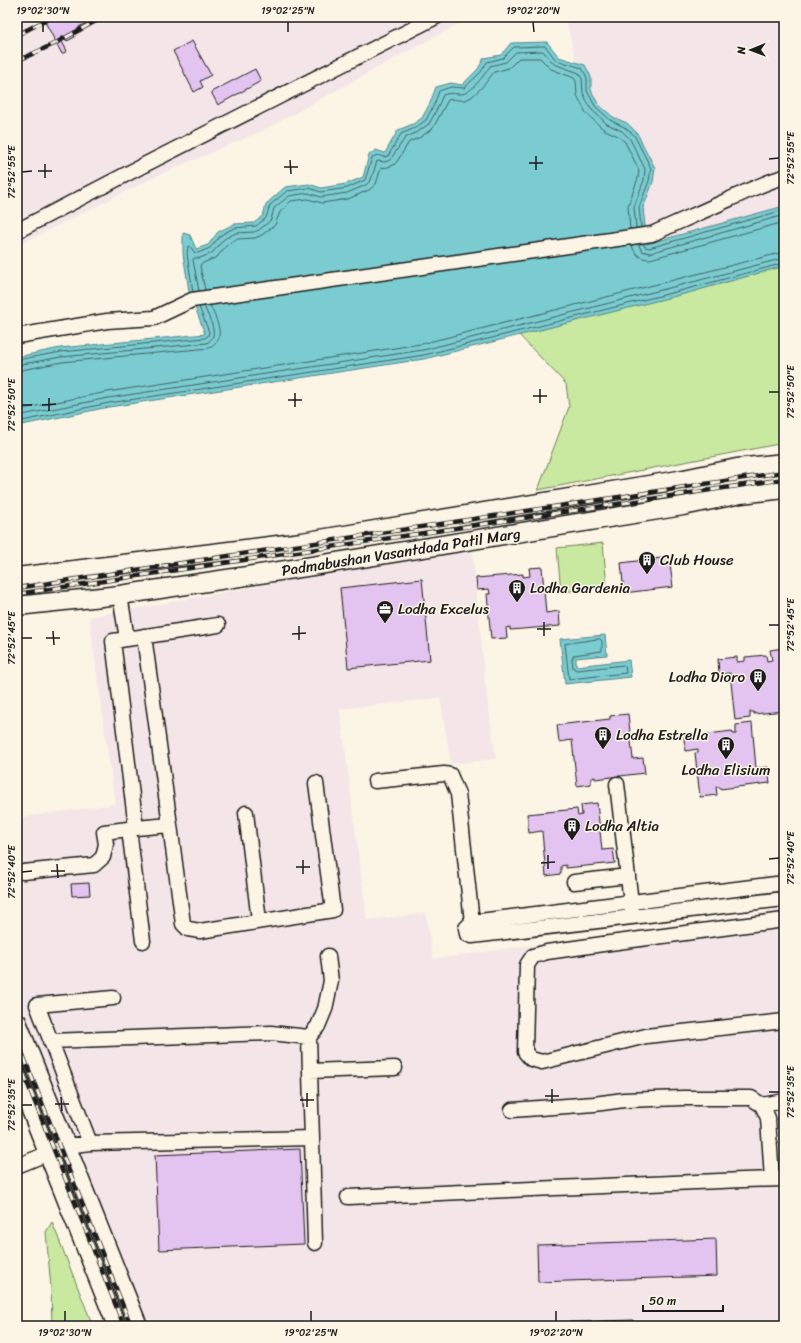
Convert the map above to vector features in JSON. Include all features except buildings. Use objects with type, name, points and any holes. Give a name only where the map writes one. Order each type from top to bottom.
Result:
[{"type":"main road","name":"Padmabushan Vasantdada Patil Marg","points":[[17,577],[310,541],[679,480],[737,468],[784,463]]},
{"type":"main road","name":"Padmabushan Vasantdada Patil Marg","points":[[17,606],[120,595],[241,577],[683,506],[741,494],[784,489]]},
{"type":"main road","points":[[238,550],[241,577]]},
{"type":"main road","points":[[208,554],[211,581]]},
{"type":"main road","points":[[17,1022],[135,1318],[115,1322],[17,1075]]},
{"type":"street","points":[[17,231],[436,17]]},
{"type":"street","points":[[17,336],[107,321],[154,318],[192,300],[652,234],[682,219],[769,181],[784,177]]},
{"type":"street","points":[[120,595],[126,639]]},
{"type":"street","points":[[143,941],[114,641],[218,625]]},
{"type":"street","points":[[144,636],[183,924],[188,929],[200,931],[333,910],[316,783]]},
{"type":"street","points":[[375,781],[444,774],[450,775],[458,794],[460,806],[472,922]]},
{"type":"street","points":[[617,784],[633,917]]},
{"type":"street","points":[[246,813],[259,921]]},
{"type":"street","points":[[23,872],[94,865],[103,857],[106,844],[104,832],[170,825]]},
{"type":"street","points":[[574,882],[628,876]]},
{"type":"street","points":[[784,884],[472,922],[466,928],[467,934],[472,936],[784,899]]},
{"type":"street","points":[[784,920],[602,944],[547,952],[533,956],[527,965],[524,1052],[531,1059],[542,1062],[646,1036],[784,1021]]},
{"type":"street","points":[[315,1243],[309,1037],[318,1026],[325,1009],[330,981],[328,956]]},
{"type":"street","points":[[90,1143],[37,1005],[113,998]]},
{"type":"street","points":[[50,1041],[271,1032],[309,1037]]},
{"type":"street","points":[[310,1071],[395,1068]]},
{"type":"street","points":[[348,1196],[778,1179],[768,1118],[762,1105],[751,1098],[624,1100],[594,1104],[512,1110]]},
{"type":"street","points":[[762,1105],[784,1101]]},
{"type":"street","points":[[17,1166],[66,1146],[90,1143],[312,1138]]},
{"type":"shaded area","points":[[17,17],[471,17],[262,131],[161,174],[17,246]]},
{"type":"shaded area","points":[[565,17],[784,17],[784,206],[631,249],[588,109]]},
{"type":"shaded area","points":[[472,547],[486,690],[496,759],[451,764],[440,698],[340,709],[367,920],[426,913],[433,959],[784,910],[784,1326],[148,1326],[119,1262],[17,1001],[17,818],[115,804],[89,617]]},
{"type":"green space","points":[[784,266],[784,443],[538,490],[569,407],[566,384],[519,335]]},
{"type":"green space","points":[[603,543],[607,587],[561,592],[557,548]]},
{"type":"green space","points":[[52,1222],[93,1326],[52,1326],[51,1288],[46,1232]]},
{"type":"water","points":[[547,42],[559,57],[585,65],[591,77],[591,90],[598,104],[613,117],[627,123],[637,133],[655,168],[653,182],[643,208],[647,244],[784,206],[784,266],[688,293],[424,359],[109,407],[17,426],[17,357],[60,348],[205,334],[189,291],[183,254],[183,233],[190,235],[196,249],[208,245],[218,232],[234,224],[254,223],[263,216],[266,204],[285,187],[309,184],[321,188],[346,184],[363,177],[369,155],[376,150],[385,153],[398,130],[413,124],[422,118],[436,87],[451,83],[462,85],[478,69],[484,58],[501,55],[511,43]]},
{"type":"water","points":[[605,635],[607,655],[576,658],[576,666],[629,660],[631,677],[565,684],[560,639]]},
{"type":"railway","points":[[17,35],[52,17]]},
{"type":"railway","points":[[17,61],[54,44],[103,17]]},
{"type":"railway","points":[[17,588],[784,472]]},
{"type":"railway","points":[[17,594],[784,479]]},
{"type":"railway","points":[[17,1040],[131,1326]]},
{"type":"railway","points":[[17,1057],[124,1326]]},
{"type":"place","name":"Club House","points":[[647,575]]},
{"type":"place","name":"Lodha Gardenia","points":[[517,603]]},
{"type":"place","name":"Lodha Excelus","points":[[385,624]]},
{"type":"place","name":"Lodha Dioro","points":[[758,692]]},
{"type":"place","name":"Lodha Estrella","points":[[603,750]]},
{"type":"place","name":"Lodha Elisium","points":[[726,760]]},
{"type":"place","name":"Lodha Altia","points":[[572,841]]}]
